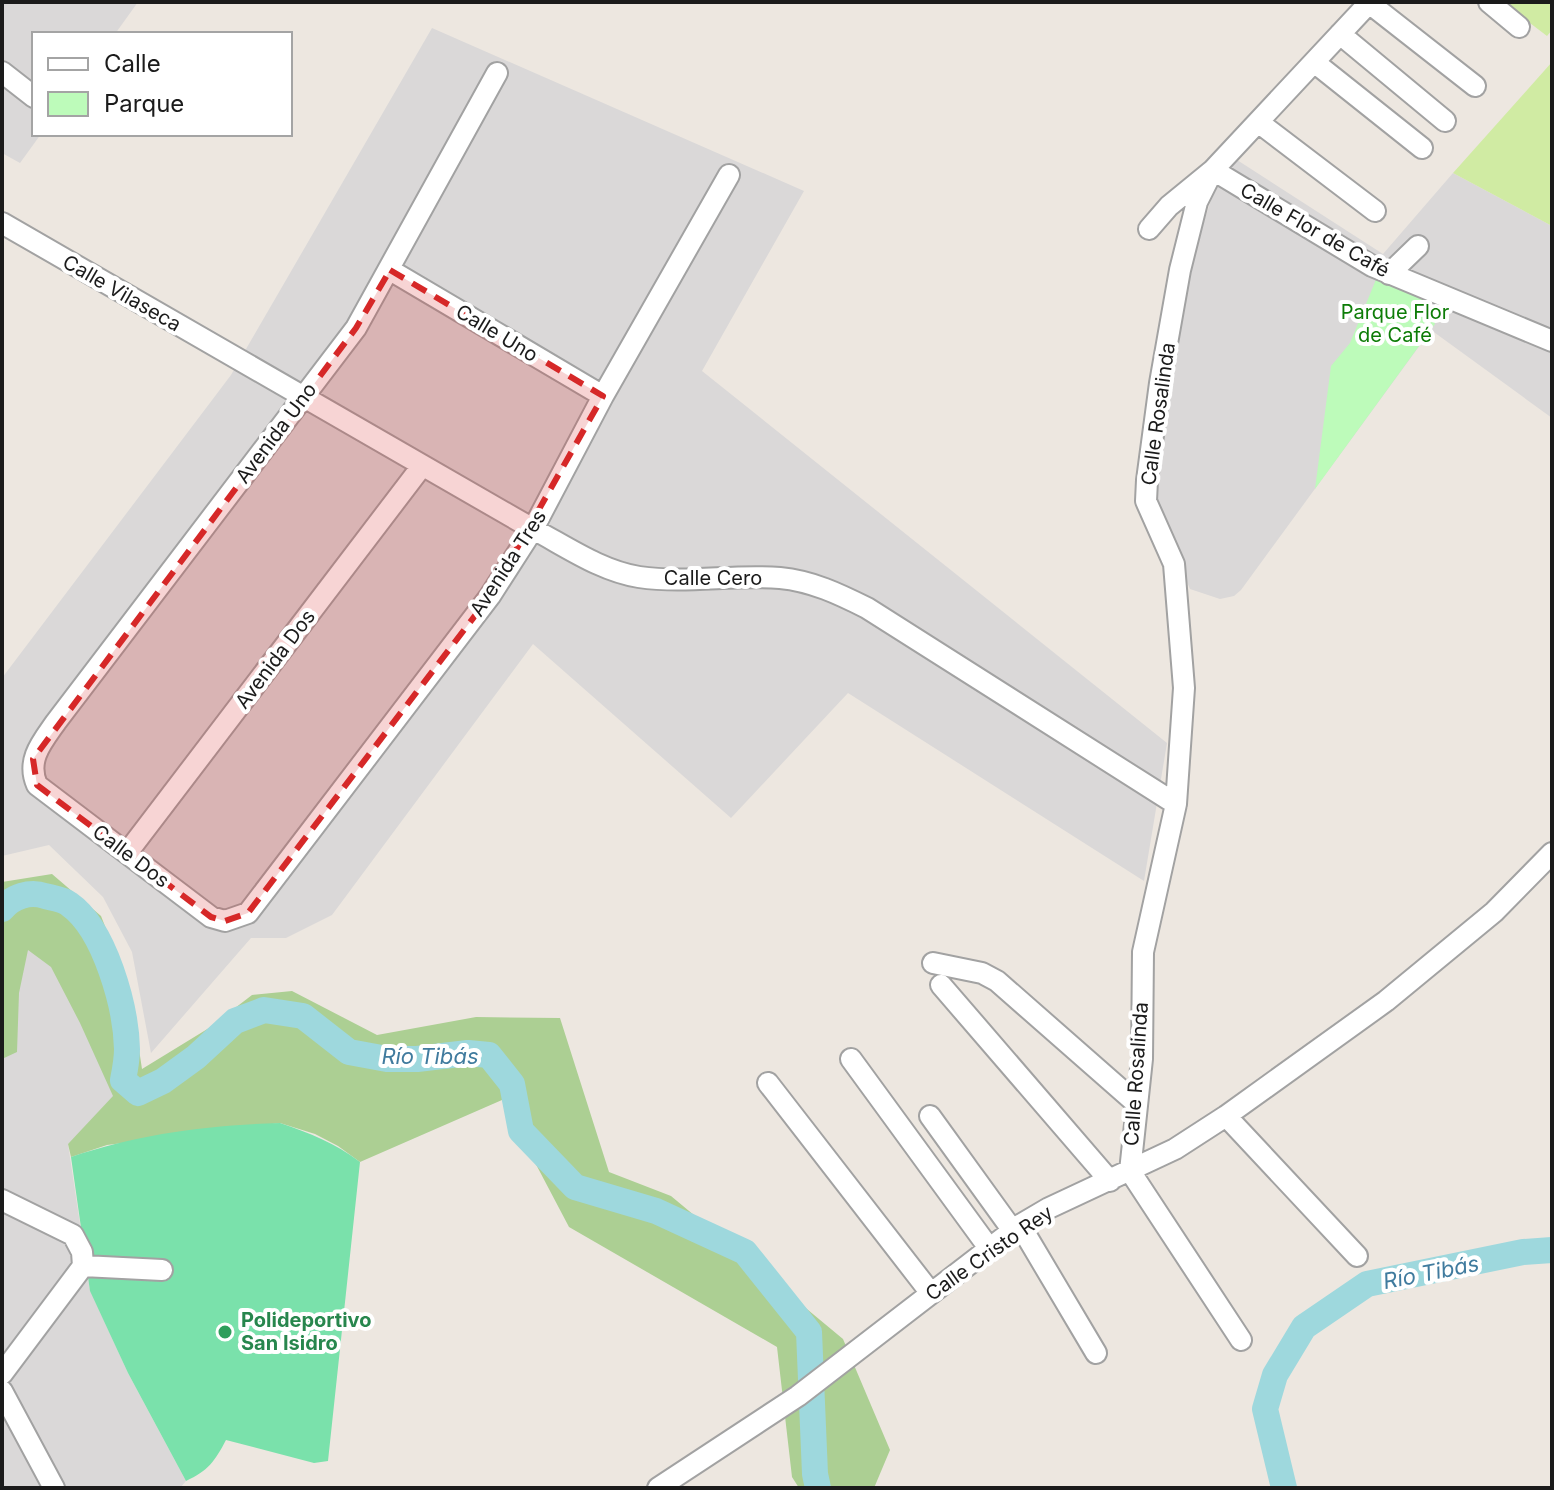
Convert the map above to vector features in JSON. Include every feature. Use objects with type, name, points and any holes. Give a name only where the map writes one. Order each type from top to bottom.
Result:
[{"type":"street","points":[[1489,2],[1519,27]]},
{"type":"street","points":[[1367,5],[1451,82]]},
{"type":"street","points":[[1367,5],[1475,86]]},
{"type":"street","name":"Calle Rosalinda","points":[[1130,1171],[1142,1059],[1143,952],[1176,804],[1184,688],[1174,564],[1146,501],[1156,410],[1180,270],[1197,202],[1213,170],[1367,5]]},
{"type":"street","points":[[1340,34],[1445,121]]},
{"type":"street","points":[[1314,62],[1422,148]]},
{"type":"street","points":[[2,72],[32,95]]},
{"type":"street","name":"Avenida Uno","points":[[32,775],[33,759],[56,722],[356,328],[497,73]]},
{"type":"street","points":[[1258,122],[1375,211]]},
{"type":"street","points":[[1149,229],[1169,206],[1213,170]]},
{"type":"street","name":"Calle Flor de Café","points":[[1213,170],[1372,266],[1552,341]]},
{"type":"street","name":"Avenida Tres","points":[[239,918],[248,913],[490,596],[533,529],[603,396],[729,175]]},
{"type":"street","name":"Calle Vilaseca","points":[[2,223],[243,362]]},
{"type":"street","points":[[1389,274],[1418,246]]},
{"type":"street","name":"Calle Uno","points":[[390,270],[603,396]]},
{"type":"street","name":"Calle Cero","points":[[243,362],[533,529],[611,570],[639,577],[673,579],[783,578],[827,588],[867,608],[1176,804]]},
{"type":"street","name":"Avenida Dos","points":[[127,853],[422,466]]},
{"type":"street","name":"Calle Dos","points":[[32,775],[37,785],[211,917],[225,921],[239,918]]},
{"type":"street","name":"Calle Cristo Rey","points":[[658,1488],[798,1396],[1017,1228],[1049,1208],[1175,1149],[1226,1116],[1386,1001],[1494,912],[1552,853]]},
{"type":"street","points":[[933,963],[982,973],[997,981],[1136,1103]]},
{"type":"street","points":[[941,985],[1110,1181]]},
{"type":"street","points":[[851,1059],[989,1248]]},
{"type":"street","points":[[768,1083],[930,1292]]},
{"type":"street","points":[[930,1116],[1017,1228],[1096,1353]]},
{"type":"street","points":[[1226,1116],[1357,1256]]},
{"type":"street","points":[[1130,1171],[1241,1340]]},
{"type":"street","points":[[2,1200],[73,1235],[82,1252],[83,1266],[2,1374]]},
{"type":"street","points":[[83,1266],[162,1270]]},
{"type":"street","points":[[2,1391],[54,1488]]},
{"type":"highlighted area","points":[[390,270],[603,396],[490,596],[248,913],[225,921],[211,917],[37,785],[33,759],[356,328]]},
{"type":"shaded area","points":[[2,2],[138,2],[116,32],[32,32],[32,136],[40,136],[20,163],[2,153]]},
{"type":"shaded area","points":[[432,28],[804,191],[702,371],[1167,743],[1144,881],[848,693],[731,818],[533,644],[332,915],[286,938],[251,938],[151,1053],[132,952],[103,897],[49,845],[2,856],[2,678],[231,375]]},
{"type":"shaded area","points":[[1234,158],[1383,254],[1453,173],[1552,226],[1552,418],[1431,330],[1241,590],[1234,596],[1220,599],[1190,589],[1152,495],[1191,261],[1213,194]]},
{"type":"shaded area","points":[[29,908],[110,1050],[114,1105],[68,1144],[90,1290],[128,1373],[186,1481],[180,1488],[2,1488],[2,954]]},
{"type":"green space","points":[[1502,2],[1552,2],[1552,30],[1547,36]]},
{"type":"green space","points":[[1552,62],[1552,226],[1453,173]]},
{"type":"green space","name":"Parque Flor de Café","points":[[1377,277],[1426,297],[1435,324],[1315,489],[1331,366],[1350,343]]},
{"type":"green space","points":[[52,874],[101,916],[130,990],[142,1069],[209,1028],[252,995],[292,991],[377,1035],[476,1017],[560,1018],[609,1172],[671,1196],[843,1339],[890,1450],[874,1488],[799,1488],[792,1477],[777,1347],[569,1227],[502,1100],[360,1162],[315,1134],[280,1123],[107,1145],[71,1157],[68,1144],[113,1096],[51,967],[28,950],[19,993],[17,1052],[2,1059],[2,882]]},
{"type":"green space","name":"Polideportivo San Isidro","points":[[280,1123],[322,1139],[360,1162],[328,1461],[314,1463],[226,1440],[210,1465],[186,1481],[128,1373],[90,1291],[71,1157],[122,1142],[174,1132]]},
{"type":"waterway","name":"Río Tibás","points":[[2,909],[16,898],[34,894],[64,901],[82,916],[103,950],[118,991],[126,1032],[123,1080],[138,1093],[163,1081],[196,1057],[235,1021],[264,1010],[303,1016],[349,1052],[387,1059],[468,1053],[489,1055],[512,1084],[521,1131],[575,1187],[656,1211],[745,1252],[809,1332],[818,1488]]},
{"type":"waterway","name":"Río Tibás","points":[[1284,1488],[1265,1409],[1275,1375],[1304,1327],[1367,1284],[1523,1252],[1552,1250]]},
{"type":"place","name":"Polideportivo San Isidro","points":[[225,1332]]}]
